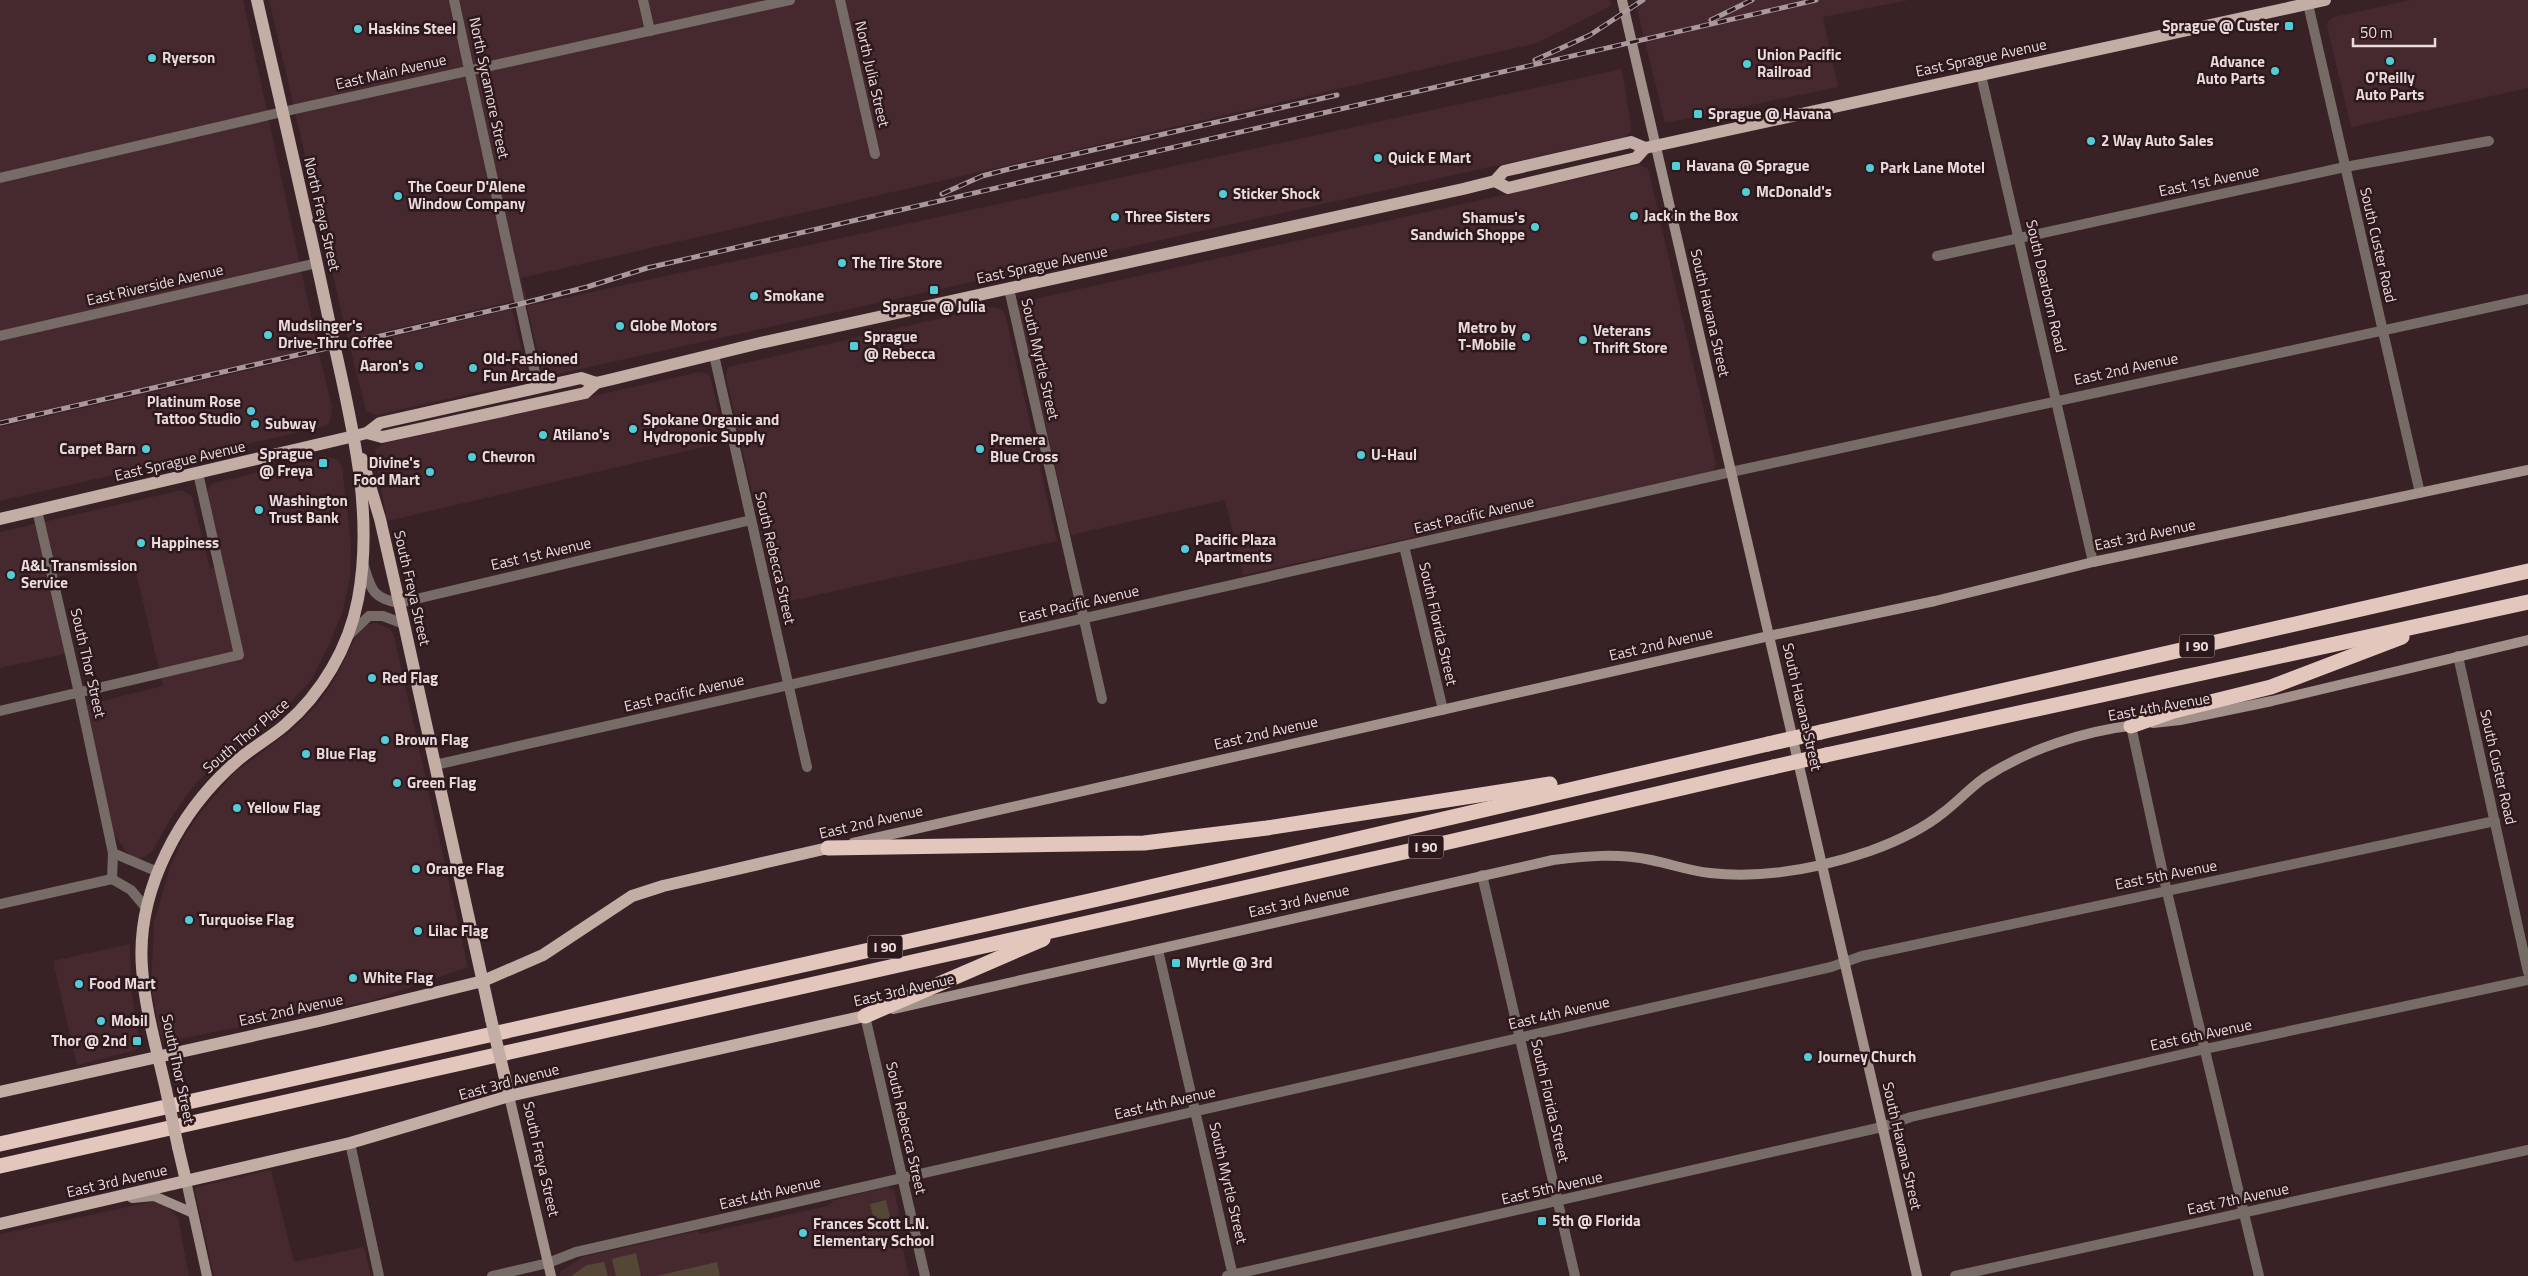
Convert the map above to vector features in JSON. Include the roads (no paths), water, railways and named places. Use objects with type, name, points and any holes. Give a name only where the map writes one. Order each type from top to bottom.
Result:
[{"type":"highway","name":"I 90","points":[[0,1144],[1098,900],[1710,757],[2528,571]]},
{"type":"highway","name":"I 90","points":[[0,1166],[1440,844],[1826,755],[2528,602]]},
{"type":"highway","points":[[2131,726],[2174,711],[2271,687],[2450,619]]},
{"type":"highway","points":[[828,848],[1144,842],[1277,827],[1710,757]]},
{"type":"highway","points":[[865,1016],[1077,924]]},
{"type":"main road","name":"North Freya Street","points":[[257,0],[318,263],[354,436]]},
{"type":"main road","name":"East Sprague Avenue","points":[[1495,181],[1508,188],[1636,158],[1650,147],[2325,0]]},
{"type":"main road","name":"East Sprague Avenue","points":[[0,519],[367,433],[380,423],[538,387],[582,378],[596,382],[1495,181],[1504,171],[1631,142],[1650,147]]},
{"type":"main road","name":"East Sprague Avenue","points":[[367,433],[382,437],[585,393],[596,382]]},
{"type":"main road","name":"South Thor Place","points":[[148,909],[158,872],[170,846],[202,796],[239,759],[283,727],[302,709],[333,667],[348,636],[358,599],[362,560],[363,522],[354,436]]},
{"type":"main road","name":"South Freya Street","points":[[354,436],[376,505],[404,624],[509,1096]]},
{"type":"main road","name":"East 2nd Avenue","points":[[0,1092],[158,1055],[320,1021],[483,981],[550,950],[615,904],[632,896],[663,886],[828,848]]},
{"type":"main road","name":"South Thor Street","points":[[148,909],[142,965],[144,990],[186,1181]]},
{"type":"main road","name":"East 3rd Avenue","points":[[0,1224],[350,1143],[509,1096],[865,1016]]},
{"type":"street","name":"North Sycamore Street","points":[[454,0],[538,387]]},
{"type":"street","points":[[643,0],[650,32]]},
{"type":"street","name":"East Main Avenue","points":[[0,178],[282,112],[790,0]]},
{"type":"street","name":"North Julia Street","points":[[840,0],[874,154]]},
{"type":"street","name":"South Havana Street","points":[[1622,0],[1650,147],[1731,472],[1917,1276]]},
{"type":"street","name":"South Custer Road","points":[[2308,4],[2420,493]]},
{"type":"street","name":"South Dearborn Road","points":[[1981,75],[2093,562]]},
{"type":"street","name":"East 1st Avenue","points":[[1937,256],[2345,167],[2489,141]]},
{"type":"street","name":"East Riverside Avenue","points":[[0,336],[318,263]]},
{"type":"street","name":"South Myrtle Street","points":[[1009,289],[1102,699]]},
{"type":"street","name":"East 2nd Avenue","points":[[1731,472],[2381,329],[2528,299]]},
{"type":"street","name":"South Rebecca Street","points":[[714,355],[807,767]]},
{"type":"street","name":"East 3rd Avenue","points":[[1769,636],[1935,601],[2093,562],[2528,470]]},
{"type":"street","name":"East Pacific Avenue","points":[[435,765],[1731,472]]},
{"type":"street","points":[[0,711],[239,655],[198,473]]},
{"type":"street","name":"South Thor Street","points":[[37,510],[113,853],[112,879]]},
{"type":"street","name":"East 1st Avenue","points":[[399,603],[751,520]]},
{"type":"street","name":"South Florida Street","points":[[1404,546],[1443,710]]},
{"type":"street","points":[[362,560],[373,592],[386,600],[399,603]]},
{"type":"street","points":[[348,636],[368,616],[383,616],[404,624]]},
{"type":"street","name":"East 2nd Avenue","points":[[828,848],[1769,636]]},
{"type":"street","name":"East 4th Avenue","points":[[1822,864],[1870,851],[1901,838],[1942,814],[1983,779],[2019,757],[2046,746],[2131,726],[2180,720],[2272,701],[2528,640]]},
{"type":"street","name":"South Custer Road","points":[[2458,656],[2528,972]]},
{"type":"street","points":[[2131,726],[2167,892],[2259,1276]]},
{"type":"street","name":"East 5th Avenue","points":[[1845,964],[1862,956],[2152,892],[2167,892],[2495,820]]},
{"type":"street","points":[[113,853],[158,872]]},
{"type":"street","name":"East 3rd Avenue","points":[[865,1016],[1553,860],[1598,855],[1649,860],[1708,873],[1737,876],[1777,873],[1822,864]]},
{"type":"street","name":"South Florida Street","points":[[1482,875],[1575,1276]]},
{"type":"street","points":[[0,904],[112,879],[131,890],[148,909]]},
{"type":"street","name":"South Myrtle Street","points":[[1158,950],[1196,1112],[1231,1276]]},
{"type":"street","name":"East 4th Avenue","points":[[492,1276],[548,1263],[576,1252],[1845,964]]},
{"type":"street","name":"East 6th Avenue","points":[[1882,1127],[1911,1116],[2205,1049],[2528,980]]},
{"type":"street","name":"South Rebecca Street","points":[[865,1016],[925,1276]]},
{"type":"street","name":"South Freya Street","points":[[509,1096],[551,1276]]},
{"type":"street","name":"East 5th Avenue","points":[[1231,1276],[1882,1127]]},
{"type":"street","points":[[350,1143],[379,1276]]},
{"type":"street","name":"East 7th Avenue","points":[[1955,1276],[2244,1214],[2528,1150]]},
{"type":"street","name":"South Thor Street","points":[[186,1181],[207,1276]]},
{"type":"street","points":[[113,1198],[154,1196],[192,1213]]},
{"type":"railway","points":[[1535,60],[1590,35],[1643,0]]},
{"type":"railway","points":[[1711,20],[1752,0]]},
{"type":"railway","points":[[0,423],[520,304],[587,287],[647,268],[1816,0]]},
{"type":"railway","points":[[942,194],[982,176],[1013,168],[1337,95]]},
{"type":"place","name":"Sprague @ Custer","points":[[2289,26]]},
{"type":"place","name":"Haskins Steel","points":[[358,29]]},
{"type":"place","name":"Ryerson","points":[[152,58]]},
{"type":"place","name":"O'Reilly Auto Parts","points":[[2390,61]]},
{"type":"place","name":"Union Pacific Railroad","points":[[1747,64]]},
{"type":"place","name":"Advance Auto Parts","points":[[2275,71]]},
{"type":"place","name":"Sprague @ Havana","points":[[1698,114]]},
{"type":"place","name":"2 Way Auto Sales","points":[[2091,141]]},
{"type":"place","name":"Quick E Mart","points":[[1378,158]]},
{"type":"place","name":"Havana @ Sprague","points":[[1676,166]]},
{"type":"place","name":"Park Lane Motel","points":[[1870,168]]},
{"type":"place","name":"McDonald's","points":[[1746,192]]},
{"type":"place","name":"Sticker Shock","points":[[1223,194]]},
{"type":"place","name":"The Coeur D'Alene Window Company","points":[[398,196]]},
{"type":"place","name":"Jack in the Box","points":[[1634,216]]},
{"type":"place","name":"Three Sisters","points":[[1115,217]]},
{"type":"place","name":"Shamus's Sandwich Shoppe","points":[[1535,227]]},
{"type":"place","name":"The Tire Store","points":[[842,263]]},
{"type":"place","name":"Sprague @ Julia","points":[[934,290]]},
{"type":"place","name":"Smokane","points":[[754,296]]},
{"type":"place","name":"Globe Motors","points":[[620,326]]},
{"type":"place","name":"Mudslinger's Drive-Thru Coffee","points":[[268,335]]},
{"type":"place","name":"Metro by T-Mobile","points":[[1526,337]]},
{"type":"place","name":"Veterans Thrift Store","points":[[1583,340]]},
{"type":"place","name":"Sprague @ Rebecca","points":[[854,346]]},
{"type":"place","name":"Aaron's","points":[[419,366]]},
{"type":"place","name":"Old-Fashioned Fun Arcade","points":[[473,368]]},
{"type":"place","name":"Platinum Rose Tattoo Studio","points":[[251,411]]},
{"type":"place","name":"Subway","points":[[255,424]]},
{"type":"place","name":"Spokane Organic and Hydroponic Supply","points":[[633,429]]},
{"type":"place","name":"Atilano's","points":[[543,435]]},
{"type":"place","name":"Carpet Barn","points":[[146,449]]},
{"type":"place","name":"Premera Blue Cross","points":[[980,449]]},
{"type":"place","name":"U-Haul","points":[[1361,455]]},
{"type":"place","name":"Chevron","points":[[472,457]]},
{"type":"place","name":"Sprague @ Freya","points":[[323,463]]},
{"type":"place","name":"Divine's Food Mart","points":[[430,472]]},
{"type":"place","name":"Washington Trust Bank","points":[[259,510]]},
{"type":"place","name":"Happiness","points":[[141,543]]},
{"type":"place","name":"Pacific Plaza Apartments","points":[[1185,549]]},
{"type":"place","name":"A&L Transmission Service","points":[[11,575]]},
{"type":"place","name":"Red Flag","points":[[372,678]]},
{"type":"place","name":"Brown Flag","points":[[385,740]]},
{"type":"place","name":"Blue Flag","points":[[306,754]]},
{"type":"place","name":"Green Flag","points":[[397,783]]},
{"type":"place","name":"Yellow Flag","points":[[237,808]]},
{"type":"place","name":"Orange Flag","points":[[416,869]]},
{"type":"place","name":"Turquoise Flag","points":[[189,920]]},
{"type":"place","name":"Lilac Flag","points":[[418,931]]},
{"type":"place","name":"Myrtle @ 3rd","points":[[1176,963]]},
{"type":"place","name":"White Flag","points":[[353,978]]},
{"type":"place","name":"Food Mart","points":[[79,984]]},
{"type":"place","name":"Mobil","points":[[101,1021]]},
{"type":"place","name":"Thor @ 2nd","points":[[137,1041]]},
{"type":"place","name":"Journey Church","points":[[1808,1057]]},
{"type":"place","name":"5th @ Florida","points":[[1542,1221]]},
{"type":"place","name":"Frances Scott L.N. Elementary School","points":[[803,1233]]}]
